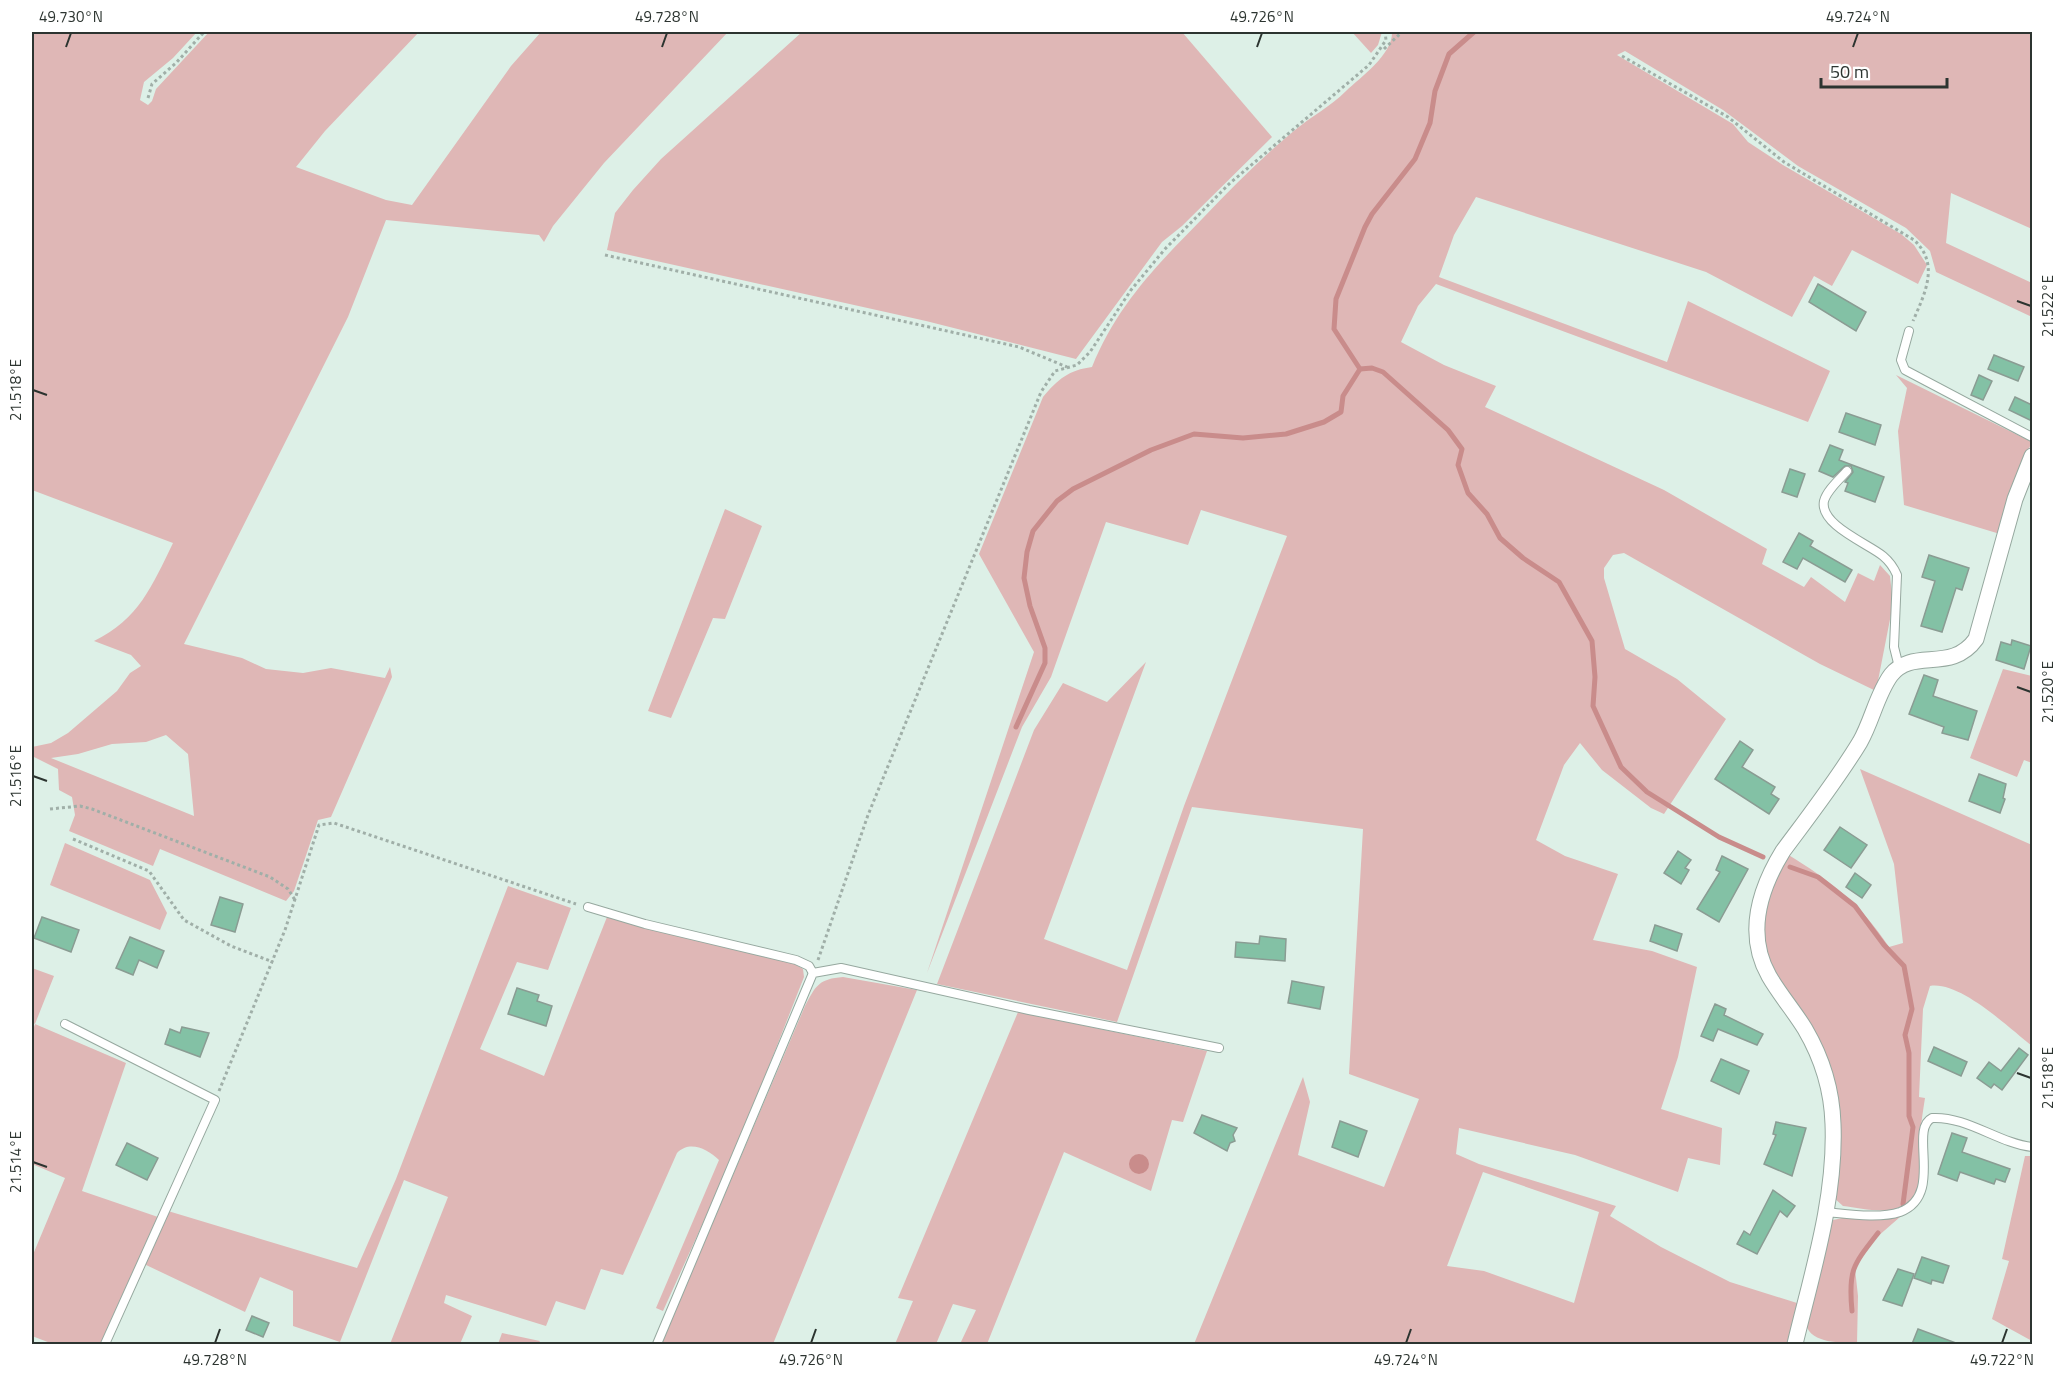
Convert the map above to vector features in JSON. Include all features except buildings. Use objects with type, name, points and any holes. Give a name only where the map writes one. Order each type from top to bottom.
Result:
[{"type":"street","points":[[1796,1344],[1826,1212],[1833,1125],[1827,1079],[1804,1028],[1769,976],[1760,957],[1757,943],[1757,916],[1773,867],[1862,740],[1884,687],[1899,667],[1911,662],[1955,657],[1966,651],[1976,639],[2015,499],[2032,456]]},
{"type":"lane","points":[[1909,331],[1900,360],[1905,370],[2032,437]]},
{"type":"lane","points":[[1847,471],[1828,492],[1824,500],[1825,508],[1836,526],[1881,554],[1897,575],[1894,647],[1899,667]]},
{"type":"lane","points":[[588,907],[645,924],[796,960],[810,966],[813,973],[657,1344]]},
{"type":"lane","points":[[813,973],[841,968],[1029,1010],[1219,1048]]},
{"type":"lane","points":[[65,1024],[215,1100],[105,1344]]},
{"type":"lane","points":[[1826,1212],[1892,1214],[1908,1207],[1924,1183],[1924,1132],[1926,1123],[1932,1118],[1957,1121],[2011,1142],[2032,1147]]},
{"type":"path","points":[[148,98],[152,84],[176,63],[204,32]]},
{"type":"path","points":[[1381,51],[1388,35],[1385,32]]},
{"type":"path","points":[[813,973],[868,815],[1022,434],[1046,385],[1055,371],[1077,364],[1090,352],[1131,290],[1158,257],[1229,184],[1271,145],[1358,76],[1402,32]]},
{"type":"path","points":[[1622,56],[1728,117],[1784,162],[1914,240],[1928,256],[1930,271],[1909,331]]},
{"type":"path","points":[[605,255],[1019,347],[1067,367]]},
{"type":"path","points":[[50,808],[80,806],[92,809],[270,877],[288,889],[294,900]]},
{"type":"path","points":[[215,1100],[273,962],[319,825],[334,823],[588,907]]},
{"type":"path","points":[[73,839],[149,871],[184,920],[231,946],[273,962]]},
{"type":"shaded area","points":[[32,32],[197,32],[173,58],[144,82],[140,100],[148,105],[156,89],[209,32],[419,32],[325,131],[296,167],[386,200],[412,205],[511,66],[541,32],[728,32],[604,163],[553,226],[544,242],[539,235],[386,220],[348,317],[184,644],[242,658],[266,669],[303,673],[331,668],[385,678],[390,667],[392,677],[331,817],[318,820],[294,891],[286,901],[160,849],[153,866],[69,831],[75,815],[72,797],[59,790],[58,769],[32,756],[32,747],[51,743],[68,733],[117,691],[130,673],[141,666],[131,655],[94,641],[122,622],[143,600],[173,543],[32,490]],"holes":[[[166,735],[188,754],[194,816],[51,758],[78,754],[112,744],[146,742]]]},
{"type":"shaded area","points":[[802,32],[1182,32],[1272,137],[1182,226],[1162,242],[1076,359],[926,321],[607,250],[615,213],[633,190],[661,159]]},
{"type":"shaded area","points":[[1352,32],[1382,32],[1378,45],[1371,53]]},
{"type":"shaded area","points":[[1392,32],[2032,32],[2032,229],[1951,193],[1946,243],[2032,283],[2032,317],[1936,272],[1930,251],[1906,228],[1798,166],[1723,110],[1625,51],[1617,55],[1733,124],[1748,142],[1783,165],[1901,234],[1914,245],[1927,265],[1918,284],[1852,250],[1832,286],[1814,276],[1792,317],[1706,272],[1476,197],[1454,235],[1439,277],[1667,362],[1688,301],[1830,371],[1808,422],[1436,284],[1418,306],[1401,342],[1444,365],[1496,386],[1485,407],[1664,490],[1767,549],[1762,564],[1804,587],[1811,577],[1845,602],[1858,573],[1874,581],[1880,565],[1890,576],[1893,604],[1876,691],[1820,664],[1624,553],[1613,555],[1604,568],[1604,578],[1625,649],[1677,679],[1726,719],[1664,814],[1651,808],[1602,770],[1580,743],[1564,765],[1536,840],[1565,856],[1618,874],[1593,940],[1652,951],[1697,967],[1678,1057],[1661,1109],[1722,1128],[1720,1165],[1688,1158],[1678,1192],[1575,1155],[1459,1128],[1456,1154],[1479,1164],[1616,1206],[1610,1216],[1661,1247],[1730,1282],[1797,1303],[1788,1344],[1194,1344],[1303,1077],[1310,1102],[1298,1155],[1384,1187],[1419,1099],[1349,1074],[1363,829],[1192,807],[1117,1022],[937,984],[1034,730],[1063,683],[1107,702],[1146,662],[1044,939],[1127,970],[1184,806],[1287,536],[1201,510],[1188,545],[1106,522],[1051,677],[1022,727],[927,973],[1034,652],[979,554],[1043,397],[1064,376],[1092,367],[1113,324],[1154,269],[1271,151],[1367,72],[1382,57],[1391,40]],"holes":[[[1483,1172],[1599,1212],[1574,1303],[1484,1271],[1447,1266]]]},
{"type":"shaded area","points":[[1896,375],[2032,442],[2021,465],[2000,534],[1904,505],[1898,431],[1907,388]]},
{"type":"shaded area","points":[[725,509],[762,526],[725,619],[713,618],[671,718],[648,711]]},
{"type":"shaded area","points":[[2003,669],[2032,676],[2032,763],[2024,760],[2017,777],[1970,758]]},
{"type":"shaded area","points":[[1860,769],[2032,845],[2032,1046],[1997,1017],[1969,998],[1942,986],[1930,986],[1923,1009],[1919,1097],[1925,1098],[1920,1136],[1919,1184],[1911,1200],[1897,1209],[1889,1210],[1843,1206],[1833,1197],[1835,1097],[1768,963],[1761,939],[1763,906],[1787,854],[1844,894],[1856,905],[1889,947],[1903,943],[1894,864]]},
{"type":"shaded area","points":[[65,843],[150,880],[167,913],[160,930],[50,885]]},
{"type":"shaded area","points":[[508,886],[571,908],[548,970],[517,962],[480,1049],[544,1076],[607,917],[795,964],[803,969],[804,977],[736,1150],[663,1311],[656,1308],[719,1160],[709,1152],[693,1147],[687,1147],[677,1153],[623,1275],[601,1269],[585,1310],[556,1301],[546,1326],[446,1295],[444,1303],[472,1316],[460,1344],[390,1344],[448,1197],[404,1180],[340,1342],[293,1326],[293,1291],[260,1277],[245,1312],[144,1264],[168,1211],[357,1268],[396,1179]]},
{"type":"shaded area","points":[[32,968],[54,976],[35,1024],[32,1022]]},
{"type":"shaded area","points":[[843,977],[917,990],[773,1344],[661,1344],[805,1006],[819,984],[828,979]]},
{"type":"shaded area","points":[[1018,1012],[1207,1051],[1183,1122],[1172,1120],[1151,1191],[1064,1152],[987,1344],[960,1344],[976,1310],[953,1304],[936,1344],[895,1344],[913,1301],[898,1298]]},
{"type":"shaded area","points":[[35,1024],[126,1063],[82,1191],[158,1217],[101,1344],[53,1344],[32,1336],[32,1257],[65,1178],[32,1164],[32,1033]]},
{"type":"shaded area","points":[[1139,1154],[1146,1157],[1149,1164],[1146,1171],[1139,1174],[1132,1171],[1129,1164],[1132,1157]]},
{"type":"shaded area","points":[[2025,1156],[2032,1156],[2032,1341],[1992,1319],[2009,1261],[2002,1259]]},
{"type":"shaded area","points":[[1852,1216],[1900,1217],[1869,1244],[1855,1269],[1858,1296],[1857,1344],[1821,1339],[1814,1336],[1806,1325],[1827,1231],[1833,1220]]},
{"type":"shaded area","points":[[502,1333],[540,1341],[538,1344],[498,1344]]},
{"type":"waterway","points":[[1016,727],[1045,663],[1045,648],[1030,606],[1024,578],[1027,552],[1033,531],[1057,501],[1073,489],[1151,450],[1194,434],[1243,438],[1286,434],[1324,422],[1341,412],[1343,396],[1360,369],[1334,329],[1336,299],[1372,214],[1415,159],[1430,123],[1435,91],[1449,54],[1474,32]]},
{"type":"waterway","points":[[1360,369],[1372,368],[1383,372],[1448,430],[1462,449],[1458,465],[1468,493],[1487,514],[1500,538],[1523,558],[1559,582],[1592,641],[1595,677],[1593,706],[1621,767],[1647,792],[1719,837],[1763,857]]},
{"type":"waterway","points":[[1790,867],[1818,877],[1855,906],[1884,945],[1904,966],[1912,1009],[1905,1035],[1909,1053],[1909,1116],[1913,1127],[1903,1204]]},
{"type":"waterway","points":[[1852,1311],[1851,1286],[1854,1269],[1878,1233]]}]
